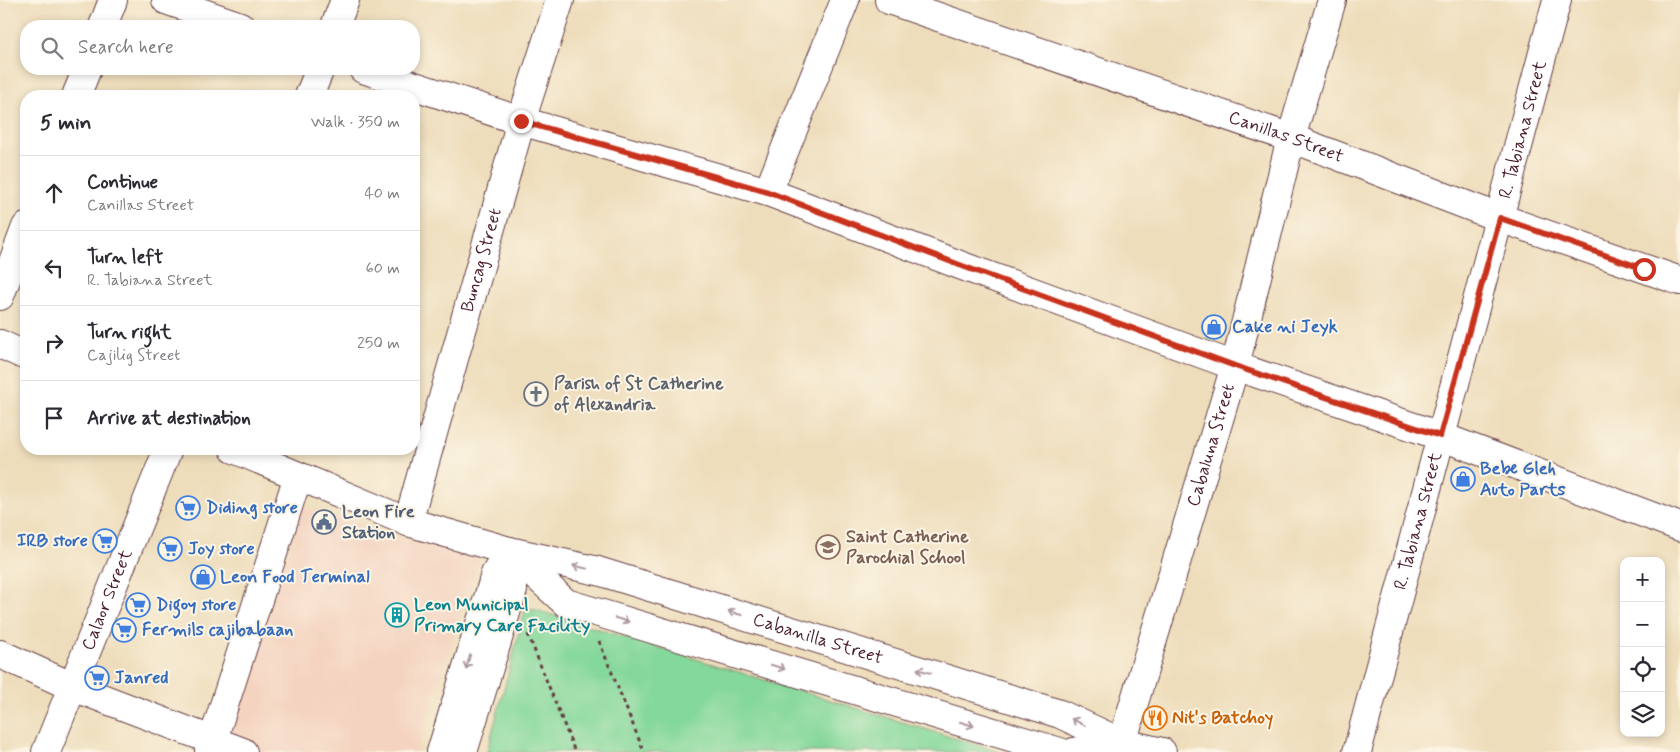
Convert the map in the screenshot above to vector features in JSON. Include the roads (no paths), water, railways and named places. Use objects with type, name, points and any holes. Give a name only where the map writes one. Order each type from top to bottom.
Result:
[{"type":"street","points":[[105,20],[113,0]]},
{"type":"street","points":[[166,0],[223,20]]},
{"type":"street","points":[[338,20],[345,0]]},
{"type":"street","name":"Buncag Street","points":[[408,522],[521,121],[560,0]]},
{"type":"street","points":[[768,192],[845,0]]},
{"type":"street","name":"Canillas Street","points":[[889,0],[1291,138],[1500,218],[1680,281]]},
{"type":"street","name":"Cabaluna Street","points":[[1119,749],[1235,366],[1291,138],[1332,0]]},
{"type":"street","name":"R. Tabiana Street","points":[[1356,752],[1557,0]]},
{"type":"street","points":[[78,90],[85,75]]},
{"type":"street","points":[[311,90],[318,75]]},
{"type":"street","points":[[380,75],[521,121],[768,192],[974,271],[1235,366],[1440,436],[1680,527]]},
{"type":"street","points":[[0,296],[20,243]]},
{"type":"street","points":[[0,344],[20,353]]},
{"type":"street","name":"Calaor Street","points":[[46,752],[166,455]]},
{"type":"street","name":"Cabanilla Street","points":[[248,455],[408,522],[509,551],[598,571],[1060,714],[1119,749]]},
{"type":"street","points":[[211,746],[298,476]]},
{"type":"street","points":[[441,752],[495,574],[509,551]]},
{"type":"street","points":[[463,752],[513,590],[509,551]]},
{"type":"street","name":"Cabanilla Street","points":[[509,551],[566,603],[1060,752]]},
{"type":"street","points":[[0,654],[211,746],[243,752]]},
{"type":"street","name":"Cabanilla Street","points":[[1074,752],[1119,749],[1162,752]]},
{"type":"place","name":"Cake ni Jeyk","points":[[1214,327]]},
{"type":"place","name":"Parish of St Catherine of Alexandria","points":[[536,394]]},
{"type":"place","name":"Bebe Gleh Auto Parts","points":[[1463,479]]},
{"type":"place","name":"Diding store","points":[[188,508]]},
{"type":"place","name":"Leon Fire Station","points":[[324,522]]},
{"type":"place","name":"IRB store","points":[[105,541]]},
{"type":"place","name":"Saint Catherine Parochial School","points":[[828,547]]},
{"type":"place","name":"Joy store","points":[[170,549]]},
{"type":"place","name":"Leon Food Terminal","points":[[203,577]]},
{"type":"place","name":"Digoy store","points":[[138,605]]},
{"type":"place","name":"Leon Municipal Primary Care Facility","points":[[397,615]]},
{"type":"place","name":"Fermils cajibabaan","points":[[124,630]]},
{"type":"place","name":"Janred","points":[[97,678]]},
{"type":"place","name":"Nit's Batchoy","points":[[1155,718]]}]
